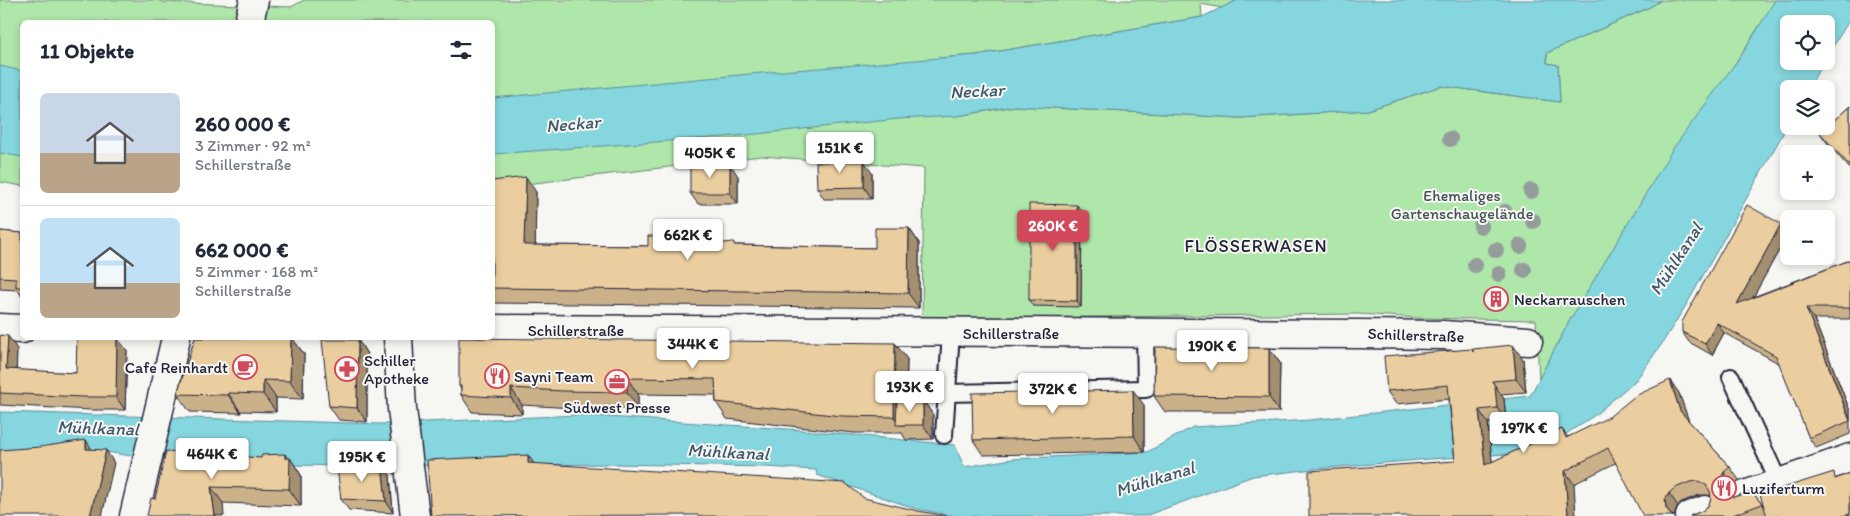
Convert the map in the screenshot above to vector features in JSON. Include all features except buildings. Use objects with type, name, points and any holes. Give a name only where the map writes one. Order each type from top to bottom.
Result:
[{"type":"street","points":[[249,20],[254,0]]},
{"type":"street","points":[[0,328],[20,329]]},
{"type":"street","name":"Schillerstraße","points":[[495,329],[1434,335],[1528,341]]},
{"type":"street","points":[[134,516],[175,340]]},
{"type":"street","points":[[398,340],[402,409],[415,516]]},
{"type":"street","points":[[1745,495],[1850,458]]},
{"type":"lane","points":[[944,435],[951,333]]},
{"type":"lane","points":[[946,394],[1146,389],[1144,334]]},
{"type":"lane","points":[[1731,377],[1779,483]]},
{"type":"green space","name":"Ehemaliges Gartenschaugelände","points":[[0,0],[158,0],[163,2],[291,7],[304,0],[1238,0],[1222,8],[1201,4],[1202,17],[976,55],[938,58],[958,116],[1014,106],[1241,118],[1368,110],[1441,86],[1560,102],[1558,65],[1547,63],[1547,53],[1650,7],[1661,0],[1850,0],[1850,12],[1829,15],[1780,15],[1780,22],[1760,25],[1570,320],[1539,379],[1536,320],[1417,318],[1359,314],[922,319],[924,168],[761,156],[495,188],[495,20],[20,20],[20,186],[0,182]]},
{"type":"water","name":"Neckar","points":[[1238,0],[1661,0],[1650,7],[1547,53],[1547,63],[1558,65],[1560,102],[1441,86],[1368,110],[1241,118],[1014,106],[958,116],[898,119],[737,136],[495,154],[495,98],[976,55],[1202,17]]},
{"type":"water","name":"Mühlkanal","points":[[1775,0],[1850,0],[1850,19],[1835,43],[1835,15],[1780,15],[1780,70],[1819,70],[1813,80],[1780,80],[1780,135],[1782,135],[1688,302],[1636,380],[1595,415],[1538,452],[1430,459],[1253,476],[1145,516],[956,516],[917,509],[817,475],[816,470],[766,467],[615,464],[351,466],[177,463],[100,451],[0,456],[0,412],[382,424],[578,415],[802,430],[955,445],[964,467],[1012,459],[1147,452],[1193,427],[1310,420],[1530,396],[1570,320],[1672,150],[1745,50]]},
{"type":"water","points":[[0,66],[20,71],[20,157],[0,153]]},
{"type":"place","name":"Neckarrauschen","points":[[1496,299]]},
{"type":"place","name":"Cafe Reinhardt","points":[[245,367]]},
{"type":"place","name":"Schiller Apotheke","points":[[347,369]]},
{"type":"place","name":"Sayni Team","points":[[497,376]]},
{"type":"place","name":"Südwest Presse","points":[[617,382]]},
{"type":"place","name":"Luziferturm","points":[[1724,488]]},
{"type":"district","name":"FLÖSSERWASEN","points":[[1256,246]]}]
